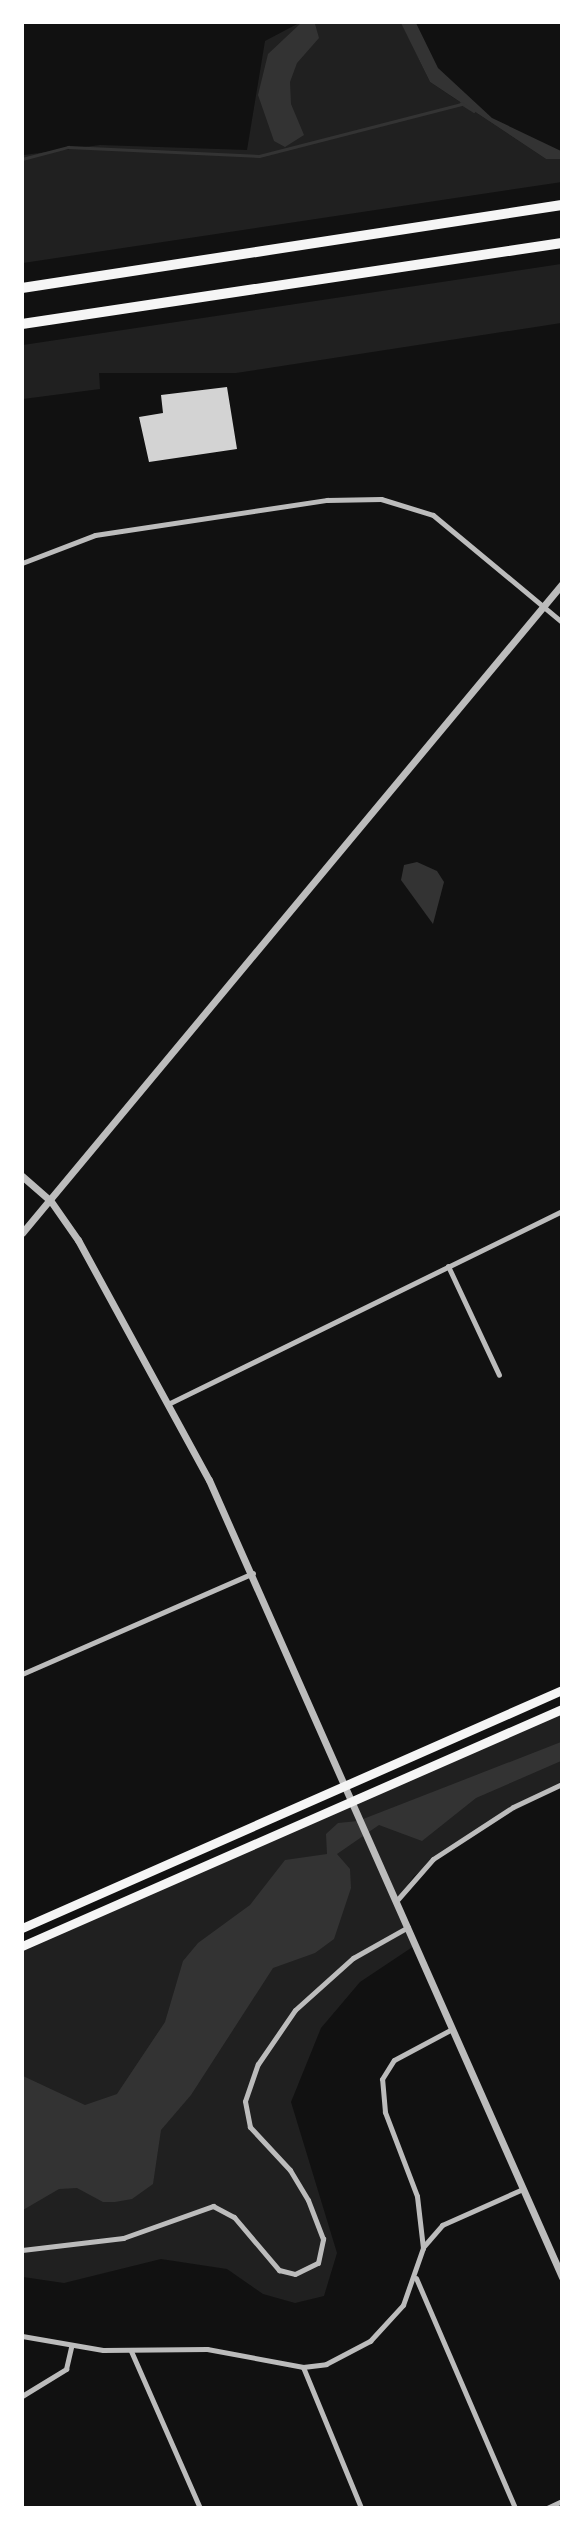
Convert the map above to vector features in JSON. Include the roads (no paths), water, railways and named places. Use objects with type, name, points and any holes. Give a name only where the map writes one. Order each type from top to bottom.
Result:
[{"type":"highway","points":[[22,288],[561,205]]},
{"type":"highway","points":[[22,324],[561,243]]},
{"type":"highway","points":[[22,1928],[561,1690]]},
{"type":"highway","points":[[22,1946],[561,1709]]},
{"type":"street","points":[[22,563],[95,535],[327,500],[381,499],[433,515],[561,622]]},
{"type":"street","points":[[22,1233],[561,584]]},
{"type":"street","points":[[22,1176],[50,1200],[102,1279],[170,1403],[253,1573],[398,1899],[408,1927],[561,2277]]},
{"type":"street","points":[[170,1403],[561,1210]]},
{"type":"street","points":[[448,1266],[499,1375]]},
{"type":"street","points":[[22,1674],[253,1573]]},
{"type":"street","points":[[398,1899],[433,1859],[513,1807],[561,1784]]},
{"type":"street","points":[[22,2250],[123,2238],[213,2206],[234,2217],[279,2270],[295,2274],[318,2263],[323,2248],[318,2222],[297,2179],[250,2127],[247,2092],[264,2054],[308,1996],[369,1947],[408,1927]]},
{"type":"street","points":[[22,2336],[71,2346],[131,2351],[207,2349],[303,2367],[326,2364],[370,2341],[396,2315],[416,2278],[423,2248],[417,2196],[385,2112],[382,2079],[394,2060],[452,2029]]},
{"type":"street","points":[[423,2248],[441,2225],[523,2189]]},
{"type":"street","points":[[416,2278],[515,2508]]},
{"type":"street","points":[[22,2396],[66,2369],[71,2346]]},
{"type":"street","points":[[131,2351],[200,2508]]},
{"type":"street","points":[[303,2367],[361,2508]]},
{"type":"street","points":[[547,2508],[561,2501]]},
{"type":"waterway","points":[[461,103],[474,111]]},
{"type":"waterway","points":[[22,159],[68,147],[259,156],[462,104]]}]
